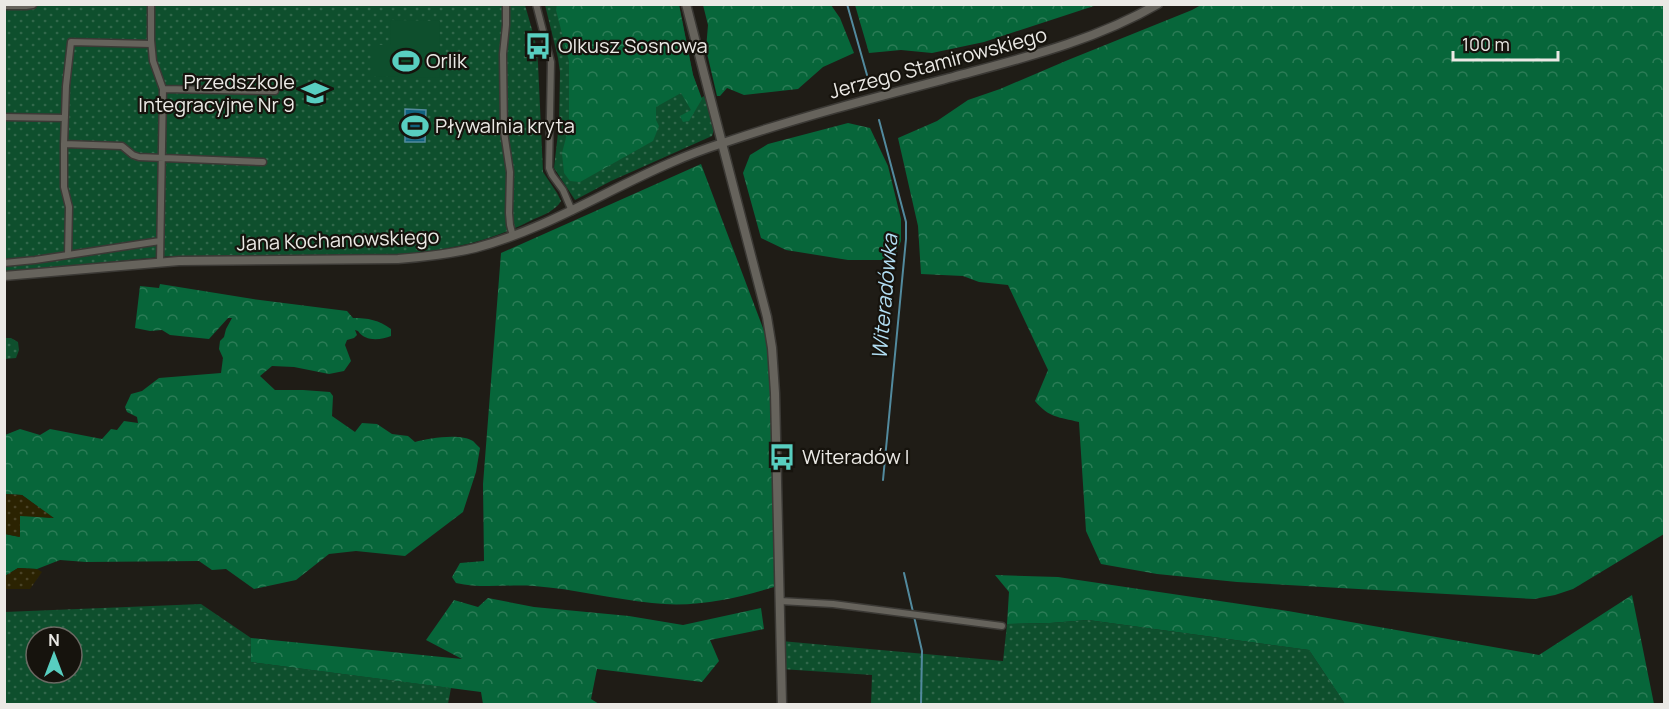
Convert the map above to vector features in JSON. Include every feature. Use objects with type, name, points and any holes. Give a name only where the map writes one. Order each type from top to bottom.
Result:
[{"type":"main road","points":[[686,4],[767,317],[772,348],[776,393],[782,705]]},
{"type":"main road","name":"Jerzego Stamirowskiego","points":[[722,143],[767,128],[1008,63],[1066,45],[1107,29],[1158,4]]},
{"type":"main road","name":"Jana Kochanowskiego","points":[[4,276],[160,262],[398,259],[454,252],[513,236],[572,211],[671,162],[722,143]]},
{"type":"street","points":[[4,6],[33,4]]},
{"type":"street","points":[[536,4],[551,62],[549,168],[565,194],[572,211]]},
{"type":"street","points":[[151,5],[153,61],[163,89],[160,262]]},
{"type":"street","points":[[506,6],[503,54],[504,132],[510,171],[509,213],[513,236]]},
{"type":"street","points":[[68,255],[69,207],[64,187],[64,118],[71,42],[151,44]]},
{"type":"street","points":[[163,89],[275,91]]},
{"type":"street","points":[[4,117],[64,118]]},
{"type":"street","points":[[64,144],[122,146],[139,157],[263,162]]},
{"type":"street","points":[[4,263],[160,241]]},
{"type":"street","points":[[780,601],[833,604],[1002,626]]},
{"type":"green space","points":[[557,4],[679,5],[693,75],[702,99],[689,121],[683,122],[680,116],[691,110],[681,93],[656,107],[656,120],[659,126],[653,141],[580,182],[570,181],[564,173],[562,153],[569,126],[569,61],[556,10]]},
{"type":"green space","points":[[855,4],[1097,5],[984,42],[932,53],[901,50],[869,53]]},
{"type":"green space","points":[[5,5],[525,5],[535,40],[538,63],[543,172],[561,201],[549,212],[501,234],[468,244],[416,253],[171,256],[5,272]]},
{"type":"green space","points":[[545,5],[679,5],[693,75],[701,98],[704,96],[711,116],[712,136],[611,181],[575,200],[554,168],[559,124],[560,72]]},
{"type":"green space","points":[[703,5],[831,5],[840,18],[854,53],[823,67],[798,89],[744,95],[727,88],[720,96],[717,96],[706,49],[708,25]]},
{"type":"green space","points":[[1201,5],[1664,5],[1664,534],[1573,589],[1534,599],[1237,582],[1157,574],[1101,564],[1086,531],[1079,422],[1050,414],[1035,401],[1048,370],[1008,285],[979,282],[963,276],[921,274],[918,226],[898,138],[937,121],[968,100],[1000,89]]},
{"type":"green space","name":"Orlik","points":[[391,20],[440,21],[439,78],[373,76],[373,45],[390,45]]},
{"type":"green space","points":[[848,123],[870,128],[888,166],[901,219],[901,241],[893,260],[848,260],[786,250],[761,238],[743,173],[750,155],[768,144]]},
{"type":"green space","points":[[701,164],[769,344],[773,392],[774,587],[714,601],[668,604],[549,587],[476,586],[456,583],[452,577],[460,563],[484,561],[483,484],[501,253]]},
{"type":"green space","points":[[160,284],[347,311],[353,318],[373,320],[391,329],[391,336],[378,339],[365,337],[355,330],[357,335],[347,340],[345,345],[351,361],[344,371],[329,374],[294,367],[272,366],[260,376],[275,390],[330,392],[333,396],[332,416],[355,432],[362,423],[377,424],[392,434],[408,436],[415,442],[453,437],[473,441],[480,448],[476,472],[463,512],[405,556],[356,551],[329,554],[296,580],[254,589],[226,569],[212,570],[199,561],[86,562],[60,560],[37,569],[18,568],[5,576],[5,534],[20,537],[20,515],[53,518],[22,495],[5,494],[5,435],[20,429],[40,435],[50,429],[102,439],[111,429],[117,430],[124,421],[138,423],[137,417],[127,412],[125,407],[131,394],[142,391],[159,378],[221,373],[223,358],[219,349],[220,341],[232,318],[228,318],[209,339],[170,335],[162,330],[150,331],[135,328],[140,286],[159,288]]},
{"type":"green space","points":[[4,338],[11,338],[18,342],[19,350],[16,358],[5,359]]},
{"type":"green space","points":[[995,575],[1058,577],[1288,611],[1539,655],[1632,595],[1654,704],[1345,704],[1309,650],[1088,620],[1007,624],[1009,592]]},
{"type":"green space","points":[[488,598],[534,607],[629,616],[683,625],[761,608],[764,629],[710,640],[719,661],[702,682],[597,669],[591,699],[599,704],[483,704],[481,692],[251,662],[251,638],[462,659],[426,640],[454,600],[478,607]]},
{"type":"green space","points":[[201,604],[251,638],[251,662],[451,688],[448,704],[5,704],[4,612]]},
{"type":"green space","points":[[1088,620],[1309,650],[1345,704],[871,704],[872,675],[781,669],[781,641],[1003,661],[1007,624]]},
{"type":"sand","points":[[4,494],[22,495],[54,518],[20,516],[20,537],[5,534]]},
{"type":"sand","points":[[18,568],[37,569],[42,572],[30,589],[5,589],[5,576]]},
{"type":"water","name":"Pływalnia kryta","points":[[405,109],[426,110],[425,142],[405,142]]},
{"type":"waterway","name":"Witeradówka","points":[[847,4],[867,75]]},
{"type":"waterway","name":"Witeradówka","points":[[879,120],[906,222],[883,480]]},
{"type":"waterway","name":"Witeradówka","points":[[904,573],[922,651],[921,704]]},
{"type":"place","name":"Olkusz Sosnowa","points":[[538,46]]},
{"type":"place","name":"Orlik","points":[[406,61]]},
{"type":"place","name":"Przedszkole Integracyjne Nr 9","points":[[315,93]]},
{"type":"place","name":"Pływalnia kryta","points":[[415,126]]},
{"type":"place","name":"Witeradów I","points":[[782,457]]}]
